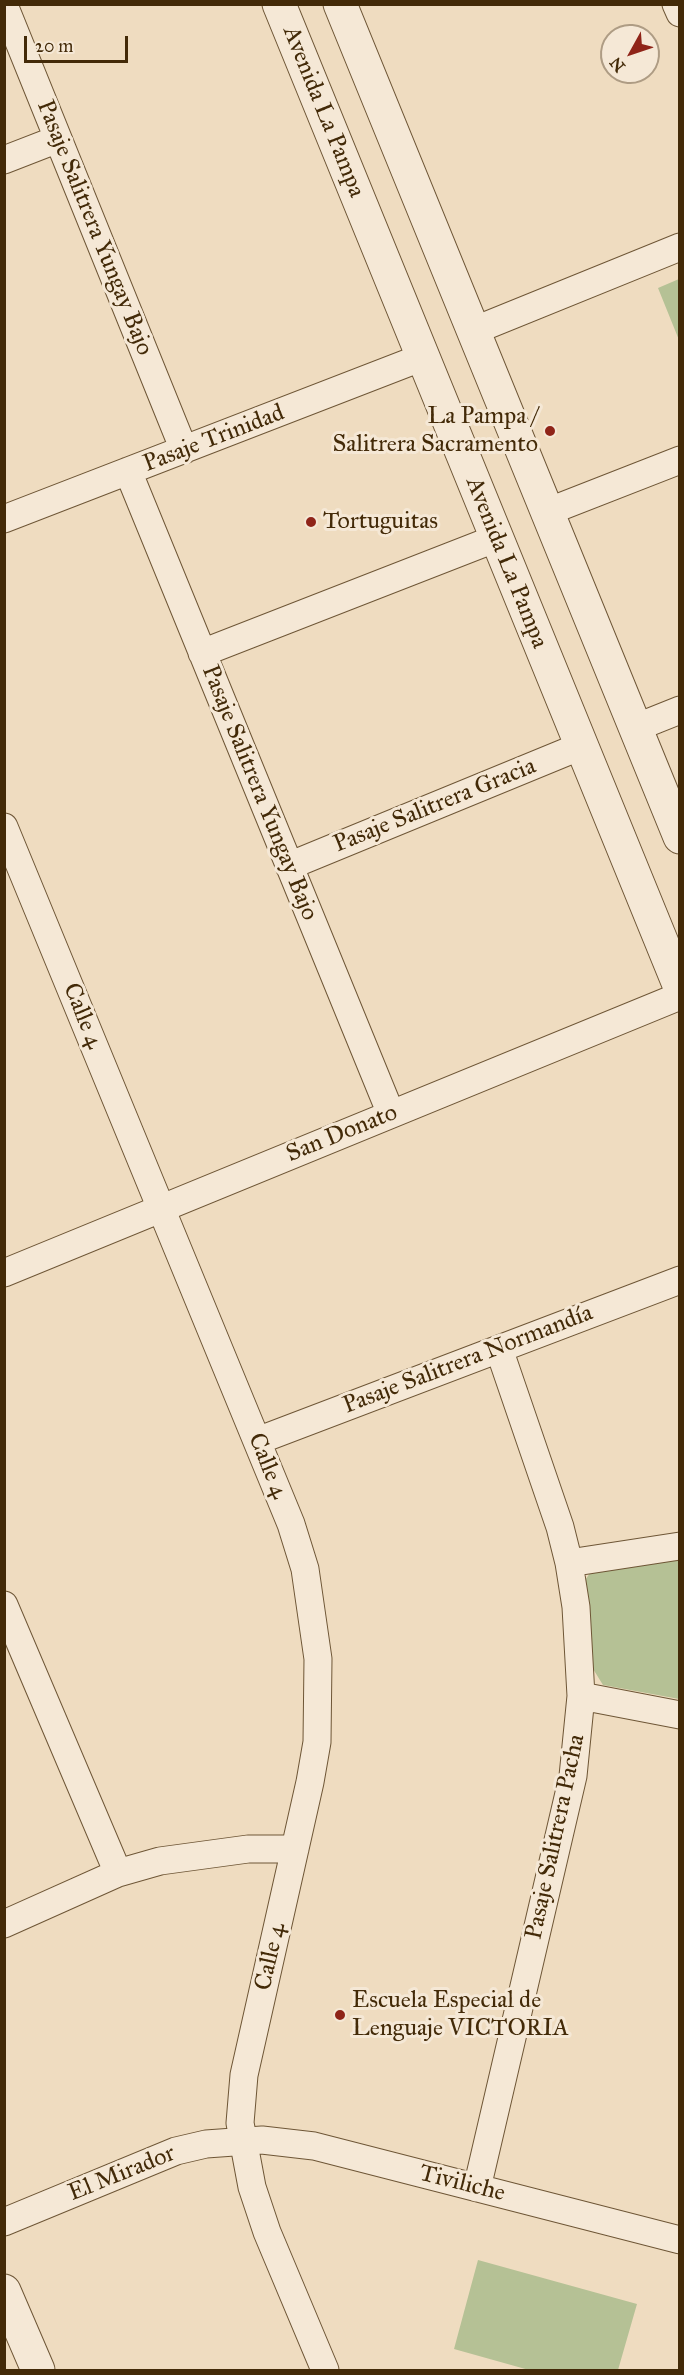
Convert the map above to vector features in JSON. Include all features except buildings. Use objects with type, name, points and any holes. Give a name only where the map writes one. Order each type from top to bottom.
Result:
[{"type":"street","name":"Avenida La Pampa","points":[[279,4],[680,987]]},
{"type":"street","points":[[340,4],[680,837]]},
{"type":"street","points":[[676,4],[680,13]]},
{"type":"street","name":"Pasaje Salitrera Yungay Bajo","points":[[4,5],[184,450]]},
{"type":"street","points":[[4,160],[58,139]]},
{"type":"street","points":[[473,331],[680,247]]},
{"type":"street","name":"Pasaje Trinidad","points":[[4,519],[423,357]]},
{"type":"street","points":[[547,512],[680,460]]},
{"type":"street","name":"Pasaje Salitrera Yungay Bajo","points":[[128,471],[391,1114]]},
{"type":"street","points":[[202,653],[496,538]]},
{"type":"street","points":[[635,728],[680,710]]},
{"type":"street","name":"Pasaje Salitrera Gracia","points":[[289,866],[581,746]]},
{"type":"street","name":"Calle 4","points":[[4,827],[291,1524],[305,1569],[318,1659],[317,1742],[296,1849],[244,2075],[240,2106],[242,2140],[252,2187],[267,2232],[325,2370]]},
{"type":"street","name":"San Donato","points":[[4,1273],[680,996]]},
{"type":"street","name":"Pasaje Salitrera Normandía","points":[[257,1441],[680,1280]]},
{"type":"street","name":"Pasaje Salitrera Pacha","points":[[477,2188],[573,1776],[581,1696],[577,1618],[569,1563],[560,1527],[499,1349]]},
{"type":"street","points":[[569,1563],[680,1546]]},
{"type":"street","points":[[4,1605],[118,1873]]},
{"type":"street","points":[[581,1696],[680,1715]]},
{"type":"street","points":[[4,1924],[118,1873],[201,1854],[296,1849]]},
{"type":"street","name":"Tiviliche","points":[[242,2140],[288,2142],[314,2146],[680,2240]]},
{"type":"street","name":"El Mirador","points":[[4,2222],[176,2151],[242,2140]]},
{"type":"street","points":[[4,2291],[38,2370]]},
{"type":"green space","points":[[679,279],[679,340],[658,288]]},
{"type":"green space","points":[[679,1559],[679,1699],[603,1685],[590,1664],[583,1583],[590,1573]]},
{"type":"green space","points":[[478,2260],[637,2304],[618,2370],[529,2370],[454,2349]]},
{"type":"place","name":"La Pampa / Salitrera Sacramento","points":[[550,431]]},
{"type":"place","name":"Tortuguitas","points":[[311,522]]},
{"type":"place","name":"Escuela Especial de Lenguaje VICTORIA","points":[[340,2015]]}]
